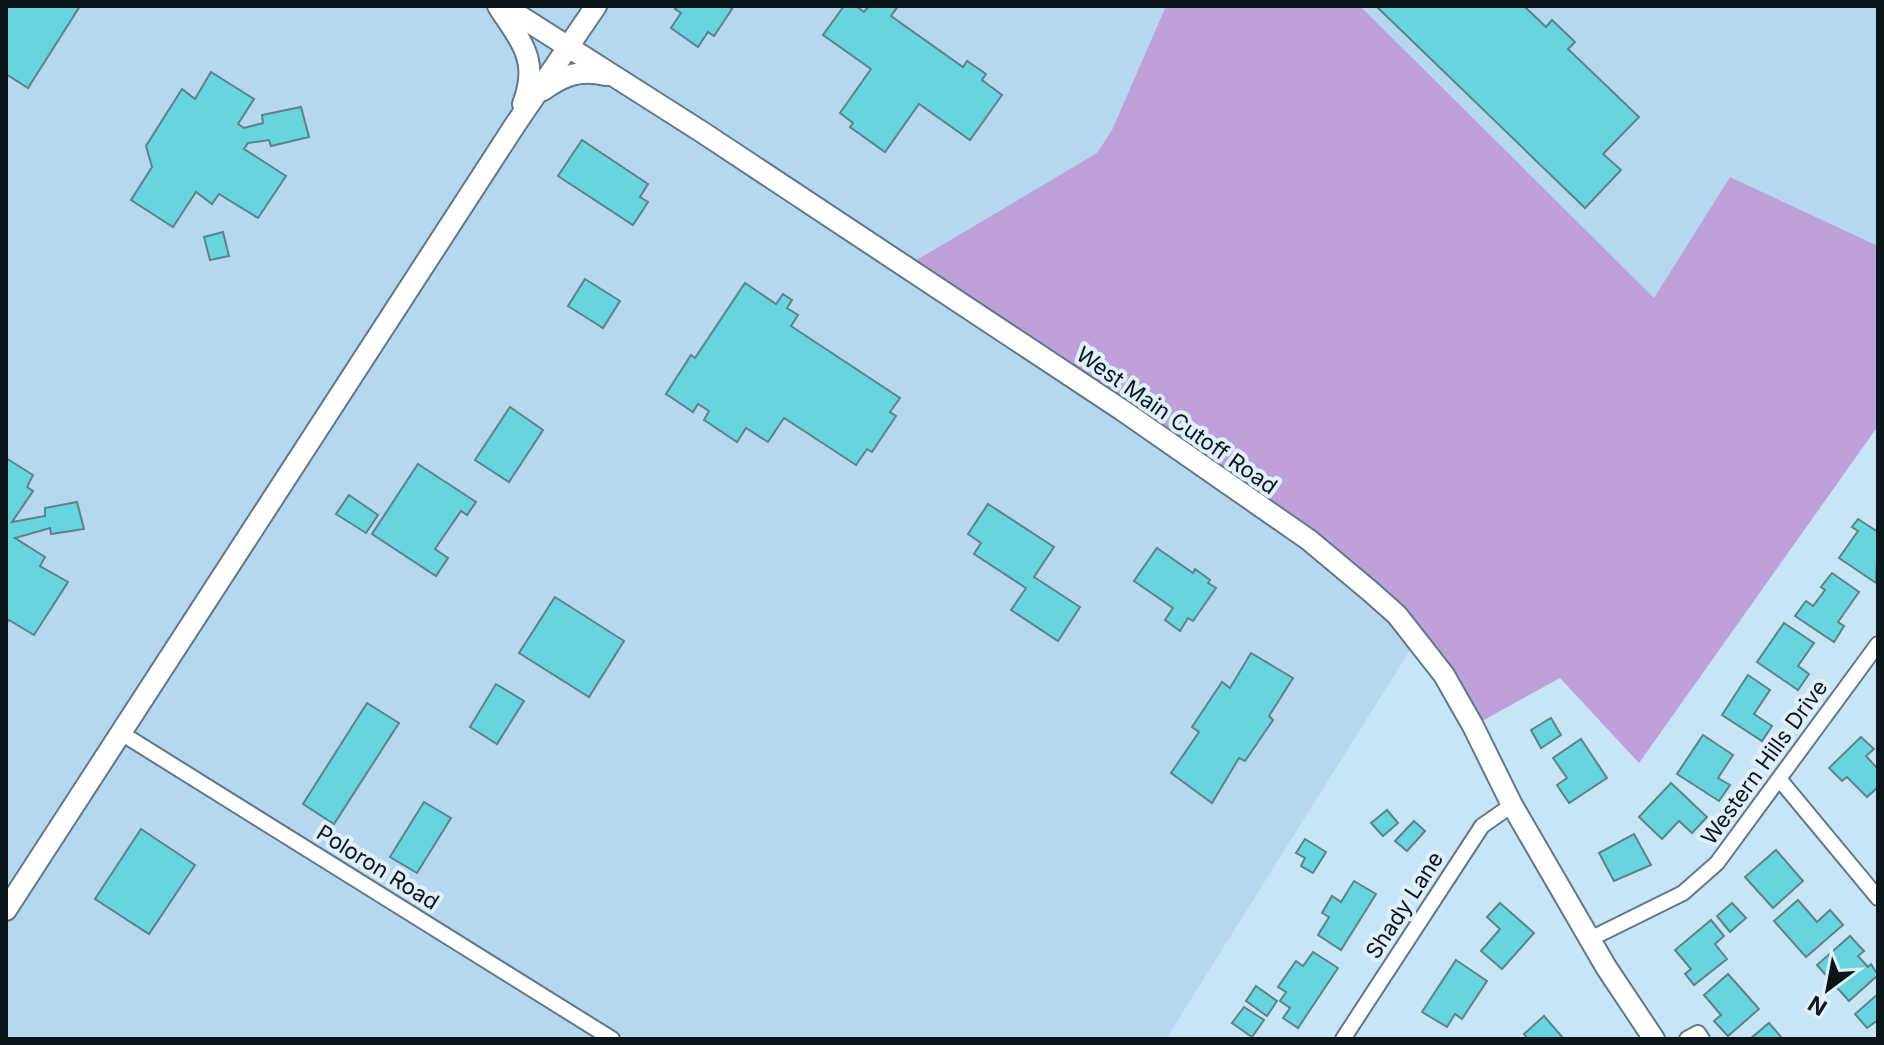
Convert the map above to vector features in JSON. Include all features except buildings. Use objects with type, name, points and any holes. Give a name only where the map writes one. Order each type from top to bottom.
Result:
[{"type":"main road","name":"West Main Cutoff Road","points":[[501,6],[618,77],[1122,410],[1309,540],[1397,615],[1444,675],[1512,805],[1590,939],[1654,1039]]},
{"type":"main road","points":[[501,6],[530,59],[529,88],[515,125]]},
{"type":"main road","points":[[6,910],[515,125],[596,6]]},
{"type":"main road","points":[[537,95],[558,79],[573,73],[591,72],[618,77]]},
{"type":"street","name":"Western Hills Drive","points":[[1590,939],[1683,893],[1717,863],[1878,644]]},
{"type":"street","name":"Poloron Road","points":[[121,733],[612,1039]]},
{"type":"street","points":[[1780,780],[1878,898]]},
{"type":"street","name":"Shady Lane","points":[[1343,1039],[1482,826],[1512,805]]},
{"type":"street","points":[[1687,1039],[1698,1033],[1702,1039]]},
{"type":"shaded area","points":[[6,6],[1166,6],[1112,130],[1097,153],[906,267],[1309,540],[1417,639],[1166,1039],[6,1039]]},
{"type":"shaded area","points":[[1166,6],[1360,6],[1654,298],[1730,177],[1878,246],[1878,426],[1639,763],[1560,678],[1473,726],[1370,591],[905,267],[1097,153],[1112,130]]},
{"type":"shaded area","points":[[1360,6],[1878,6],[1878,246],[1730,177],[1654,299]]}]
